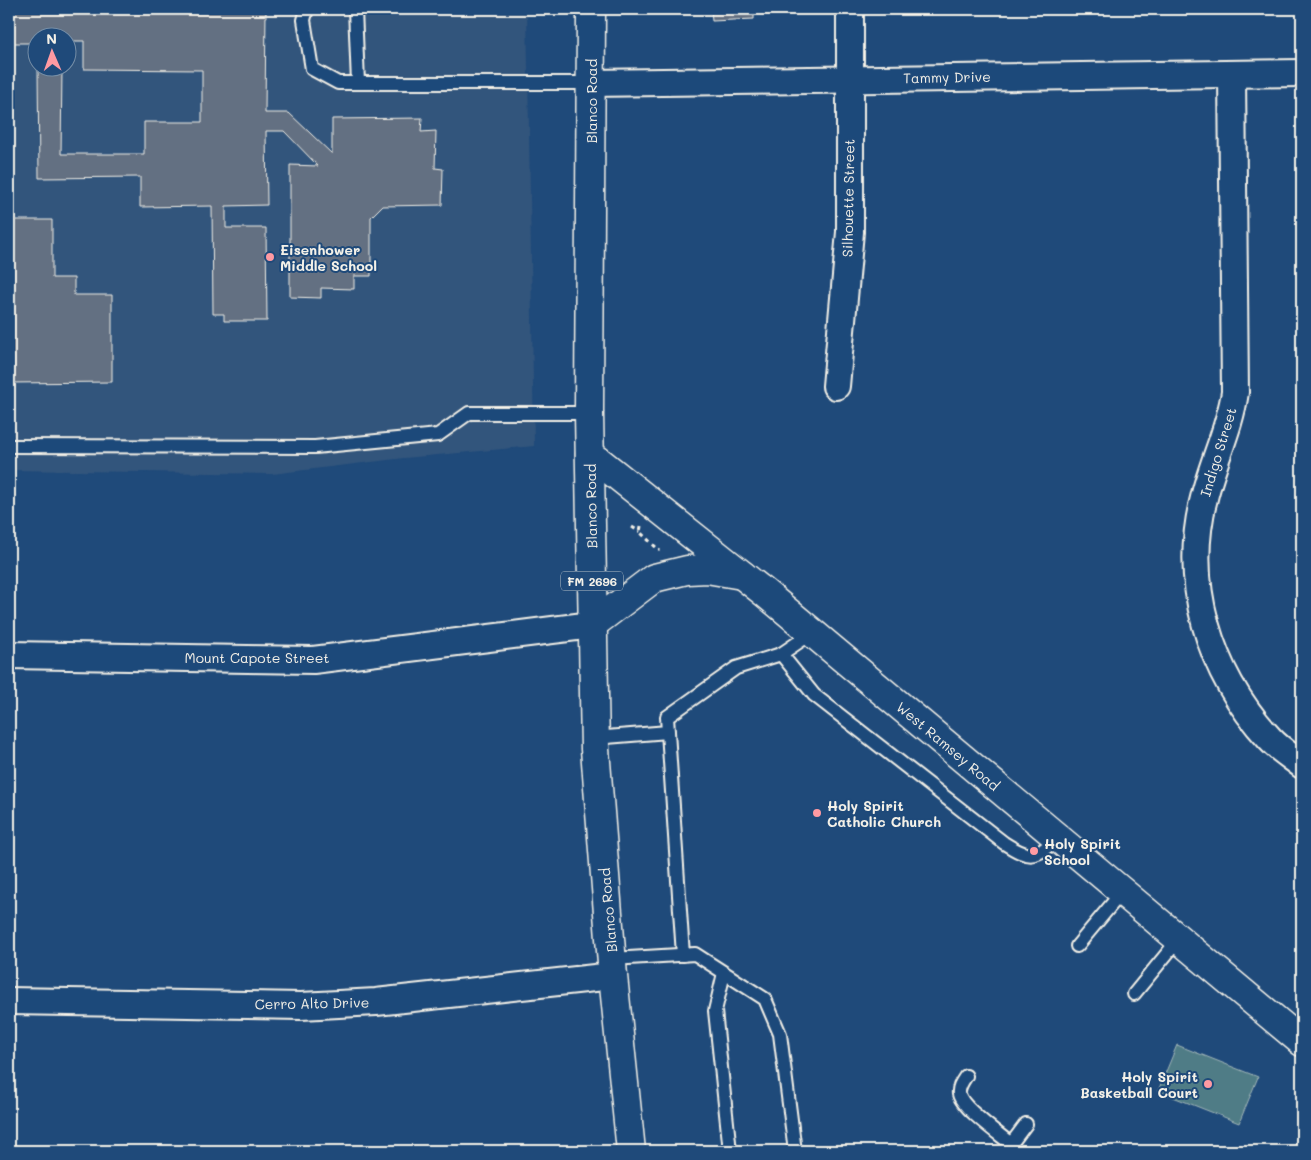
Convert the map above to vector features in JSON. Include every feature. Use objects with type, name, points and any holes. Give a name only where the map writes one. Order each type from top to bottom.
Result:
[{"type":"main road","name":"Blanco Road","points":[[591,9],[589,413],[594,738],[612,968],[631,1151]]},
{"type":"main road","name":"West Ramsey Road","points":[[590,454],[742,575],[1302,1042]]},
{"type":"main road","points":[[592,625],[654,578],[687,570],[707,569],[742,575]]},
{"type":"street","name":"Silhouette Street","points":[[836,386],[850,232],[850,9]]},
{"type":"street","name":"Tammy Drive","points":[[591,83],[1302,73]]},
{"type":"street","name":"Indigo Street","points":[[1232,74],[1236,385],[1232,414],[1205,493],[1199,519],[1197,546],[1198,590],[1205,625],[1213,651],[1237,698],[1271,740],[1302,766]]},
{"type":"street","name":"Mount Capote Street","points":[[9,654],[313,660],[592,625]]},
{"type":"street","name":"Cerro Alto Drive","points":[[9,1001],[310,1005],[376,1002],[612,968]]},
{"type":"lane","points":[[307,9],[304,20],[312,69],[338,83],[591,83]]},
{"type":"lane","points":[[355,9],[358,83]]},
{"type":"lane","points":[[9,446],[315,447],[438,435],[469,413],[589,413]]},
{"type":"lane","points":[[683,955],[667,717],[736,668],[782,654],[812,633]]},
{"type":"lane","points":[[782,654],[814,695],[1022,855],[1034,856],[1044,851],[1057,837]]},
{"type":"lane","points":[[594,738],[668,732]]},
{"type":"lane","points":[[1076,946],[1122,892]]},
{"type":"lane","points":[[1134,994],[1178,939]]},
{"type":"lane","points":[[612,968],[695,954],[765,999],[780,1034],[795,1151]]},
{"type":"lane","points":[[724,973],[715,1011],[730,1151]]},
{"type":"lane","points":[[966,1076],[959,1087],[959,1096],[966,1106],[1015,1148],[1026,1124]]},
{"type":"path","points":[[640,532],[641,524]]},
{"type":"path","points":[[632,527],[657,546],[664,555]]},
{"type":"shaded area","name":"Eisenhower Middle School","points":[[9,9],[527,9],[534,446],[404,458],[272,474],[9,470]]},
{"type":"green space","name":"Holy Spirit Basketball Court","points":[[1177,1045],[1258,1077],[1239,1123],[1158,1091]]},
{"type":"building","points":[[9,9],[266,9],[265,113],[289,113],[332,154],[332,119],[422,118],[421,132],[436,131],[435,168],[443,169],[442,205],[382,206],[371,217],[371,276],[354,276],[354,289],[321,288],[321,298],[290,297],[290,165],[318,166],[284,131],[266,131],[267,205],[226,206],[226,228],[266,228],[267,321],[224,321],[224,314],[213,314],[212,206],[140,207],[140,177],[39,178],[38,78],[62,78],[61,154],[144,154],[144,122],[202,122],[202,70],[84,69],[84,41],[78,41],[78,28],[28,28],[28,43],[9,43]]},
{"type":"building","points":[[711,9],[754,9],[754,19],[712,21]]},
{"type":"building","points":[[1057,9],[1132,9],[1057,12]]},
{"type":"building","points":[[9,220],[52,220],[52,278],[74,278],[74,295],[112,295],[112,382],[9,383]]},
{"type":"place","name":"Eisenhower Middle School","points":[[270,257]]},
{"type":"place","name":"Holy Spirit Catholic Church","points":[[817,813]]},
{"type":"place","name":"Holy Spirit School","points":[[1034,851]]},
{"type":"place","name":"Holy Spirit Basketball Court","points":[[1208,1084]]}]
